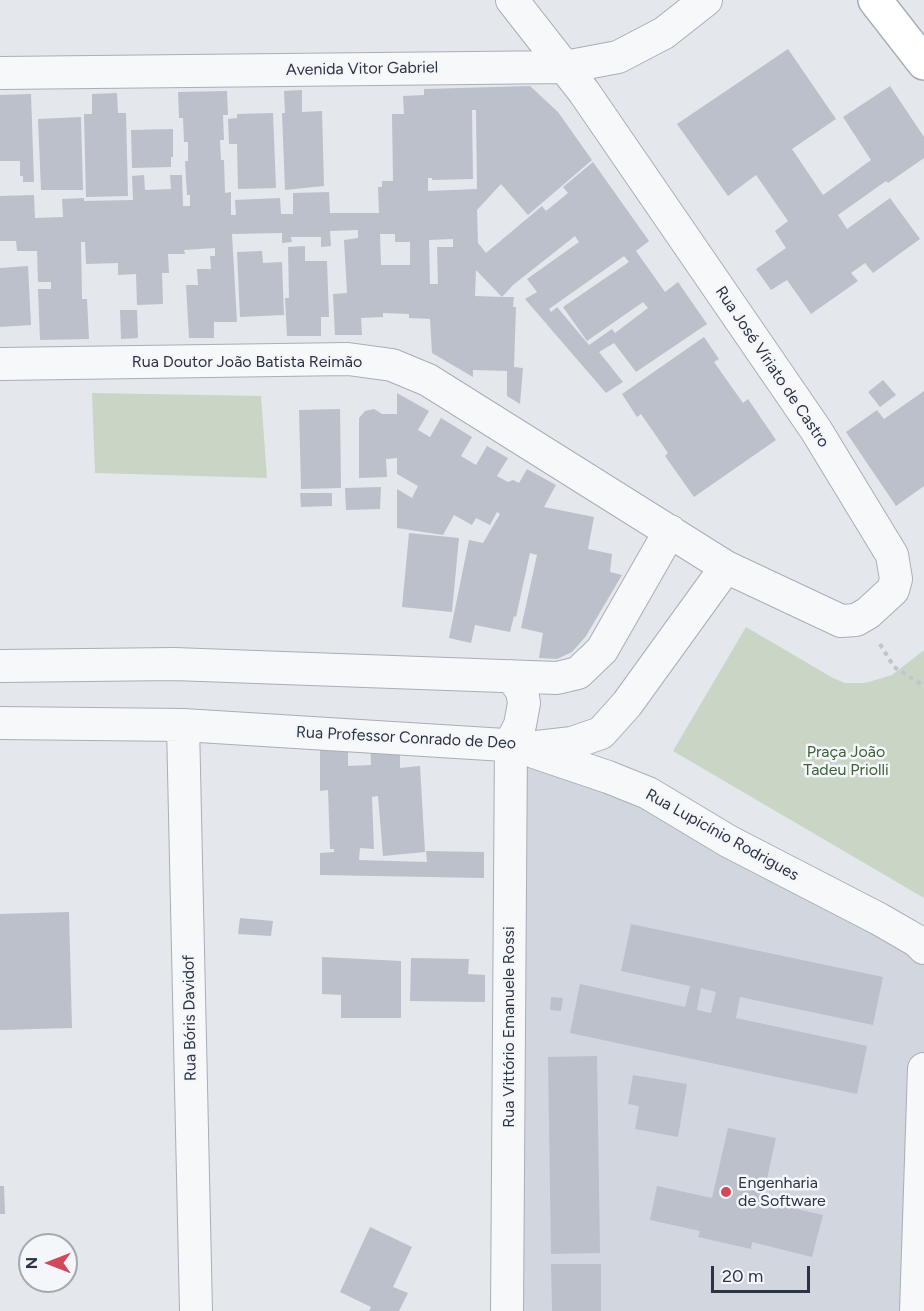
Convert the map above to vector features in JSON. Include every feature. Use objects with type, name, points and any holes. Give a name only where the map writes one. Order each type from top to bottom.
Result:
[{"type":"main road","points":[[875,0],[924,63]]},
{"type":"street","name":"Rua José Víriato de Castro","points":[[512,0],[565,67],[816,430],[892,555],[896,579],[893,590],[868,613],[856,620],[841,621],[726,567]]},
{"type":"street","name":"Avenida Vitor Gabriel","points":[[0,73],[565,67],[618,57],[664,33],[706,0]]},
{"type":"street","name":"Rua Doutor João Batista Reimão","points":[[0,364],[348,359],[392,365],[428,380],[726,567]]},
{"type":"street","points":[[0,666],[174,664],[557,678],[578,673],[602,650],[670,531]]},
{"type":"street","name":"Rua Professor Conrado de Deo","points":[[0,723],[183,725],[537,747],[572,744],[601,733],[627,704],[726,567]]},
{"type":"street","points":[[511,676],[522,691],[524,703],[520,725],[511,744]]},
{"type":"street","name":"Rua Bóris Davidof","points":[[183,725],[196,1311]]},
{"type":"street","name":"Rua Lupicínio Rodrigues","points":[[511,744],[648,793],[728,841],[879,919],[917,941],[924,948]]},
{"type":"street","name":"Rua Vittório Emanuele Rossi","points":[[507,1311],[511,744]]},
{"type":"street","points":[[916,1311],[924,1069]]},
{"type":"path","points":[[880,643],[894,667],[924,686]]},
{"type":"shaded area","points":[[511,743],[924,929],[924,1216],[920,1311],[507,1311]]},
{"type":"green space","points":[[92,393],[261,396],[267,478],[95,473]]},
{"type":"green space","name":"Praça João Tadeu Priolli","points":[[746,627],[845,683],[865,683],[892,675],[924,650],[924,898],[673,751]]},
{"type":"building","points":[[788,49],[836,119],[792,149],[823,195],[871,160],[843,117],[890,86],[924,137],[924,158],[888,183],[886,181],[838,215],[847,229],[890,198],[920,239],[873,273],[865,263],[851,273],[858,281],[811,314],[787,280],[771,290],[756,269],[786,248],[775,231],[788,221],[756,175],[728,196],[677,124]]},
{"type":"building","points":[[530,86],[558,112],[592,160],[528,215],[501,184],[477,210],[478,243],[486,253],[542,206],[546,211],[568,193],[563,187],[593,162],[649,241],[636,251],[665,292],[678,282],[707,324],[636,372],[614,343],[599,352],[623,382],[606,393],[525,299],[537,292],[527,279],[579,242],[575,236],[513,285],[502,297],[514,297],[513,307],[516,307],[514,367],[523,368],[520,404],[507,396],[507,371],[473,370],[473,377],[432,353],[430,319],[409,318],[409,314],[383,313],[383,317],[361,318],[362,335],[335,335],[333,294],[347,293],[344,240],[358,238],[358,230],[330,231],[331,246],[321,247],[321,237],[291,237],[292,242],[282,243],[282,233],[232,234],[237,322],[214,322],[214,338],[189,338],[186,285],[198,285],[197,269],[211,269],[210,256],[215,256],[215,248],[184,250],[185,254],[168,254],[169,273],[162,273],[163,304],[137,305],[136,274],[118,275],[118,263],[86,264],[85,242],[81,242],[82,299],[87,299],[89,339],[40,340],[38,289],[51,289],[51,282],[38,282],[37,251],[17,251],[16,241],[0,241],[0,196],[34,195],[35,218],[63,217],[62,199],[133,200],[132,176],[144,175],[145,190],[171,189],[170,175],[182,175],[183,206],[190,206],[185,161],[188,161],[188,142],[184,142],[183,118],[179,118],[178,92],[227,91],[228,115],[223,115],[224,140],[220,140],[221,160],[224,160],[225,193],[231,192],[231,215],[236,215],[235,200],[280,198],[281,214],[293,214],[293,193],[329,192],[330,213],[379,213],[378,187],[382,187],[382,181],[393,181],[392,114],[404,114],[403,96],[424,95],[424,89]],"holes":[[[472,110],[476,110],[477,189],[428,191],[428,178],[432,180],[473,179]],[[380,234],[395,234],[395,242],[410,242],[410,265],[381,265]],[[453,239],[453,247],[437,247],[438,284],[430,284],[429,240]],[[624,256],[629,262],[563,307],[587,341],[643,302],[648,308],[615,333],[612,329],[589,345],[557,307],[551,312],[549,309]],[[476,270],[502,297],[475,296]]]},
{"type":"building","points":[[302,90],[302,112],[322,111],[324,186],[285,190],[282,113],[285,113],[284,91]]},
{"type":"building","points":[[117,93],[118,113],[126,113],[128,196],[86,197],[84,114],[92,114],[92,94]]},
{"type":"building","points":[[31,94],[34,182],[23,182],[23,176],[20,176],[20,161],[0,161],[0,95]]},
{"type":"building","points":[[273,113],[276,188],[238,189],[237,144],[229,144],[228,119],[237,118],[237,114]]},
{"type":"building","points":[[81,117],[83,190],[41,190],[38,119]]},
{"type":"building","points":[[173,129],[171,167],[132,168],[131,130]]},
{"type":"building","points":[[305,246],[305,261],[327,261],[329,317],[321,317],[321,336],[287,336],[285,298],[289,298],[288,247]]},
{"type":"building","points":[[262,251],[263,263],[282,262],[284,315],[240,317],[237,252]]},
{"type":"building","points":[[28,266],[31,325],[0,327],[0,268]]},
{"type":"building","points":[[120,310],[137,310],[138,338],[121,339]]},
{"type":"building","points":[[704,337],[719,359],[714,362],[743,403],[748,399],[776,440],[694,497],[665,456],[668,453],[641,414],[637,417],[622,394]]},
{"type":"building","points":[[883,380],[896,395],[880,407],[868,392]]},
{"type":"building","points":[[924,391],[924,486],[896,506],[846,432],[877,410],[884,419]]},
{"type":"building","points":[[397,393],[429,411],[418,430],[430,437],[441,418],[472,437],[461,456],[476,465],[487,446],[508,458],[497,476],[508,482],[513,480],[519,483],[527,469],[556,485],[544,507],[594,517],[588,549],[612,554],[610,572],[622,575],[586,636],[572,652],[557,659],[539,658],[543,633],[521,628],[537,555],[530,553],[516,617],[514,616],[510,632],[475,625],[471,643],[449,638],[469,540],[483,543],[500,514],[497,512],[490,525],[476,518],[472,525],[454,515],[443,535],[397,528],[397,489],[412,498],[418,486],[397,474],[397,458],[386,459],[387,477],[359,478],[359,418],[365,411],[374,409],[382,414],[397,414]]},
{"type":"building","points":[[340,409],[341,488],[301,489],[299,410]]},
{"type":"building","points":[[381,487],[380,509],[346,510],[345,488]]},
{"type":"building","points":[[300,493],[332,493],[332,506],[301,507]]},
{"type":"building","points":[[409,533],[459,538],[452,612],[402,607]]},
{"type":"building","points":[[370,740],[400,742],[400,768],[420,766],[425,852],[383,856],[378,796],[372,797],[374,849],[360,848],[359,860],[427,862],[426,851],[484,852],[484,878],[320,875],[320,853],[334,852],[334,849],[330,849],[328,790],[320,791],[320,741],[348,741],[348,766],[371,765]]},
{"type":"building","points":[[69,912],[72,1028],[0,1030],[0,914]]},
{"type":"building","points":[[240,918],[273,921],[271,936],[238,934]]},
{"type":"building","points":[[631,924],[883,977],[873,1025],[740,997],[736,1018],[867,1046],[857,1094],[570,1033],[580,984],[685,1007],[690,986],[621,971]],"holes":[[[701,988],[716,992],[711,1013],[697,1010]]]},
{"type":"building","points":[[322,957],[401,961],[401,1018],[341,1018],[341,995],[322,994]]},
{"type":"building","points":[[411,958],[469,959],[468,974],[485,975],[485,1002],[410,1001]]},
{"type":"building","points":[[551,997],[563,998],[561,1011],[550,1010]]},
{"type":"building","points":[[597,1056],[600,1253],[551,1254],[548,1057]]},
{"type":"building","points":[[633,1075],[687,1084],[678,1137],[635,1129],[639,1106],[628,1104]]},
{"type":"building","points":[[728,1128],[776,1138],[762,1201],[823,1215],[812,1257],[752,1242],[751,1249],[698,1237],[700,1231],[650,1220],[657,1186],[712,1198]]},
{"type":"building","points":[[0,1186],[4,1186],[5,1214],[0,1214]]},
{"type":"building","points":[[370,1227],[412,1247],[393,1287],[408,1293],[399,1311],[369,1311],[371,1307],[340,1292]]},
{"type":"building","points":[[551,1264],[601,1264],[601,1311],[552,1311]]},
{"type":"place","name":"Engenharia de Software","points":[[726,1192]]}]
